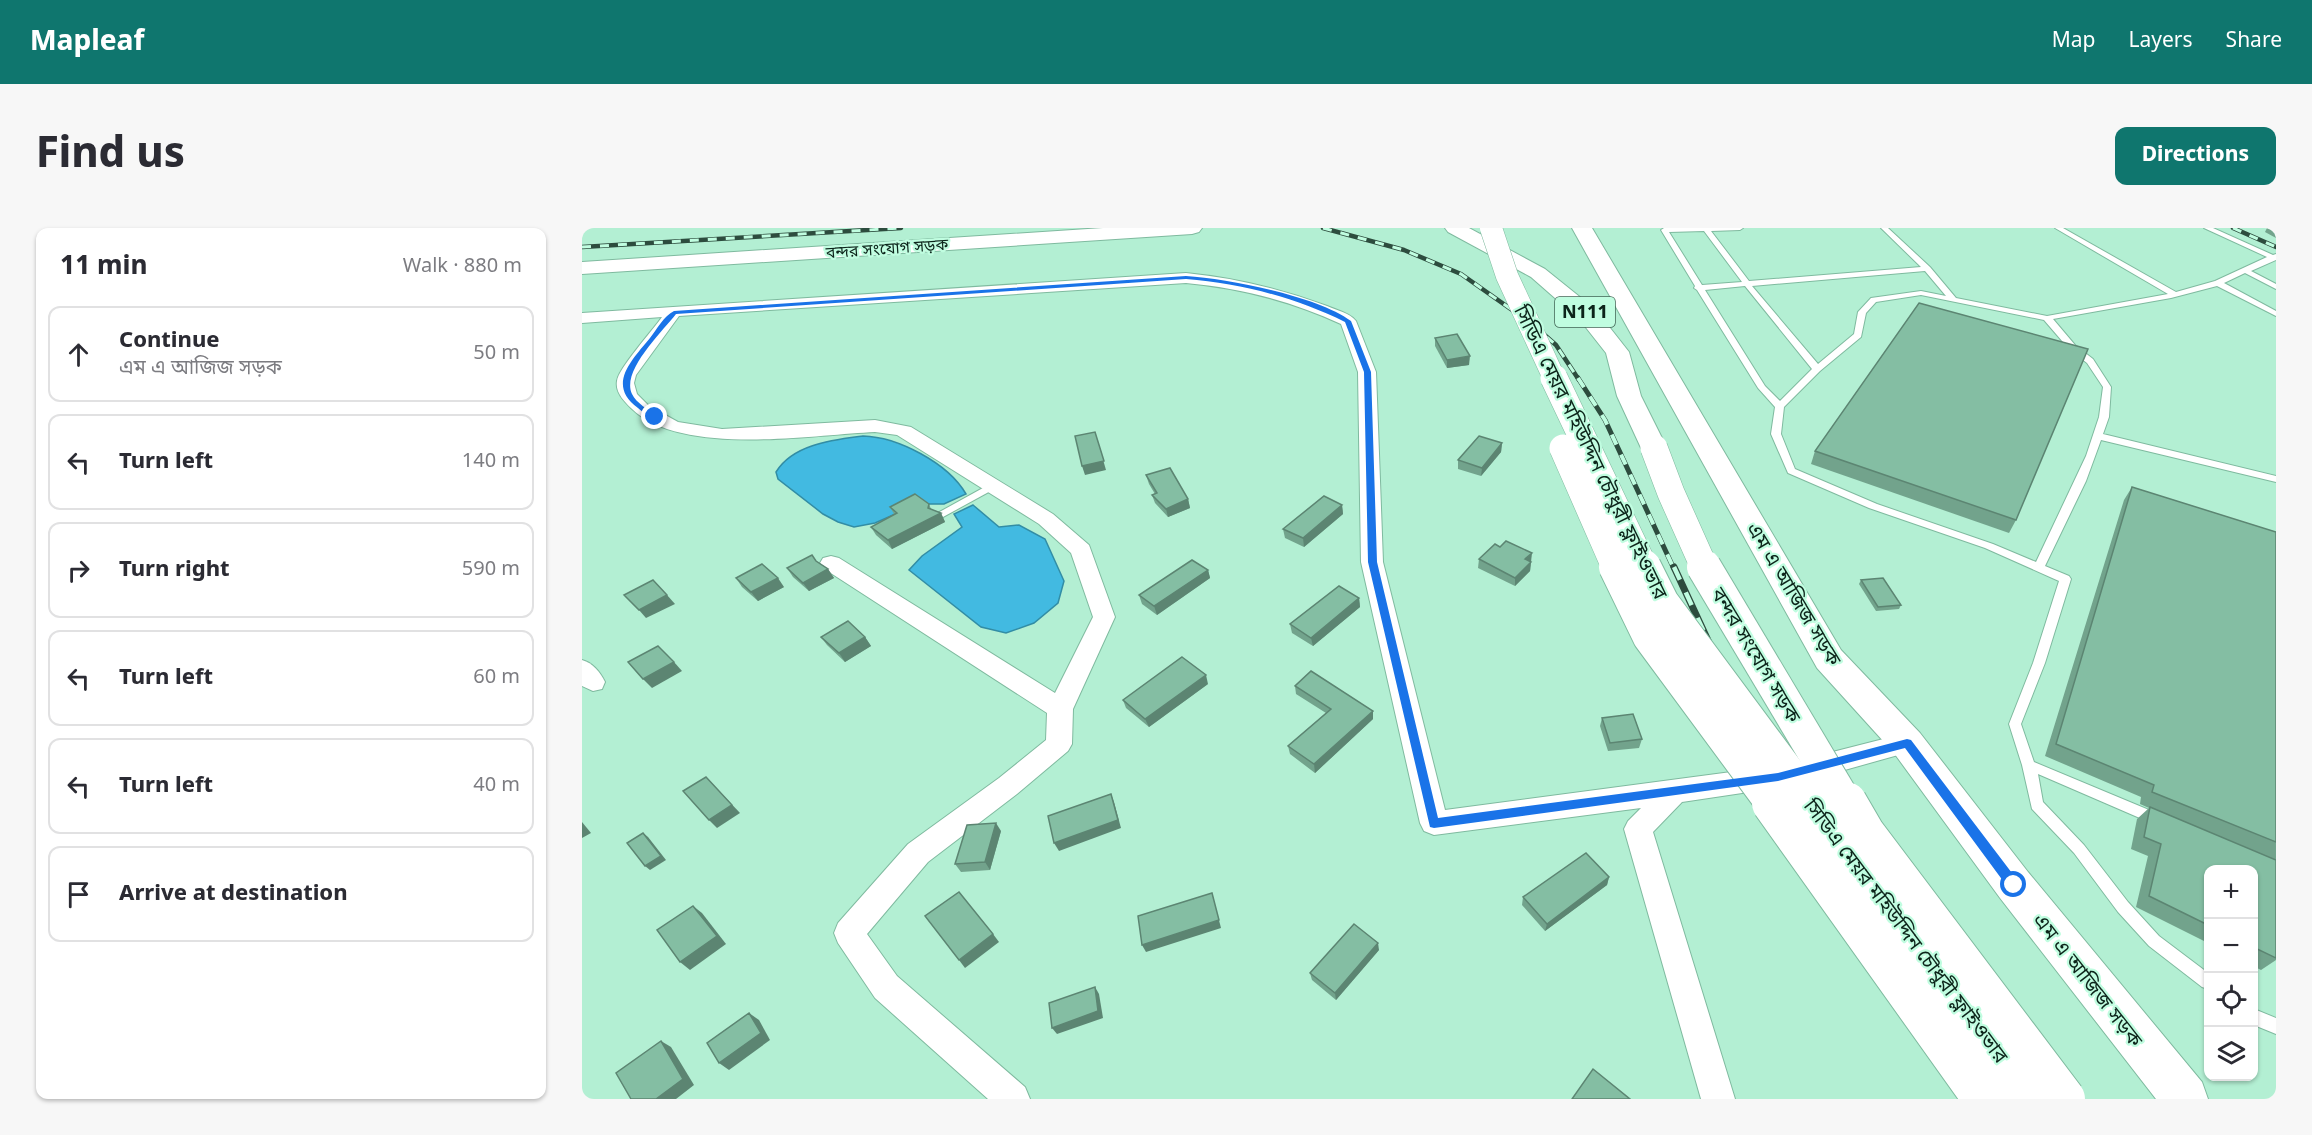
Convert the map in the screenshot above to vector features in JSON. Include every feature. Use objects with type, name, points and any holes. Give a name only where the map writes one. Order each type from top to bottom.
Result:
[{"type":"main road","name":"বন্দর সংযোগ সড়ক","points":[[582,268],[1192,228]]},
{"type":"main road","name":"বন্দর সংযোগ সড়ক","points":[[1455,228],[1538,273],[1588,315],[1617,352],[1629,396],[1654,448],[1704,567],[1864,834],[2064,1099]]},
{"type":"main road","points":[[1476,228],[1482,251],[1532,380],[1624,586],[1650,637],[1788,823],[1984,1099]]},
{"type":"main road","name":"সিডিএ মেয়র মহিউদ্দিন চৌধুরী ফ্লাইওভার","points":[[1491,228],[1507,276],[1624,528],[1662,603],[2031,1099]]},
{"type":"main road","name":"এম এ আজিজ সড়ক","points":[[1582,228],[1829,660],[1907,743],[2021,894],[2185,1099]]},
{"type":"street","points":[[582,318],[1186,278],[1218,280],[1311,303],[1348,321],[1367,372],[1372,562],[1434,824],[1778,777],[1907,743]]},
{"type":"street","points":[[674,312],[632,365],[625,383],[629,396],[635,403],[655,417],[673,427],[722,435],[848,427],[890,427],[921,441],[984,490],[1046,519],[1081,550],[1104,617],[1060,709],[1059,744],[1008,786],[918,853],[849,933],[886,987],[1013,1099]]},
{"type":"street","points":[[831,563],[1060,709]]},
{"type":"street","points":[[1675,792],[1638,829],[1718,1099]]},
{"type":"lane","points":[[1740,228],[1664,231],[1762,388],[1780,406]]},
{"type":"lane","points":[[1884,228],[1927,269],[1954,300]]},
{"type":"lane","points":[[2058,228],[2175,295]]},
{"type":"lane","points":[[2207,228],[2275,257]]},
{"type":"lane","points":[[1706,229],[1747,284],[1817,369]]},
{"type":"lane","points":[[2204,979],[2154,941],[2123,907],[2079,849],[2037,805],[2029,765],[2015,724],[2039,663],[2065,579],[1989,546],[1873,506],[1791,471],[1776,434],[1780,406],[1817,369],[1858,335],[1862,312],[1874,300],[1921,293],[2047,318],[2175,295],[2218,283],[2275,257]]},
{"type":"lane","points":[[1698,288],[1927,269]]},
{"type":"lane","points":[[2244,270],[2276,287]]},
{"type":"lane","points":[[2218,283],[2276,314]]},
{"type":"lane","points":[[2039,568],[2082,482],[2104,417],[2106,387],[2090,361],[2072,347],[2047,318]]},
{"type":"lane","points":[[2098,436],[2276,479]]},
{"type":"lane","points":[[940,514],[984,490]]},
{"type":"lane","points":[[2029,765],[2166,824]]},
{"type":"lane","points":[[2258,1019],[2276,1026]]},
{"type":"water","points":[[863,436],[891,441],[921,454],[947,472],[966,494],[944,504],[918,504],[875,523],[854,527],[823,514],[778,479],[776,472],[783,463],[803,449]]},
{"type":"water","points":[[973,505],[999,527],[1019,525],[1045,539],[1064,581],[1058,603],[1034,623],[1006,633],[981,627],[909,570],[922,556],[962,527],[954,514]]},
{"type":"building","points":[[1919,303],[2088,349],[2016,520],[1815,451]]},
{"type":"building","points":[[1457,334],[1470,356],[1447,360],[1435,338]]},
{"type":"building","points":[[1095,432],[1104,461],[1082,466],[1075,436]]},
{"type":"building","points":[[1479,436],[1502,443],[1482,468],[1458,460]]},
{"type":"building","points":[[1170,468],[1188,499],[1166,509],[1152,495],[1157,493],[1146,475]]},
{"type":"building","points":[[2132,487],[2276,532],[2276,842],[2152,792],[2154,785],[2056,744]]},
{"type":"building","points":[[915,494],[929,504],[928,508],[941,513],[888,540],[871,527],[897,513],[890,507]]},
{"type":"building","points":[[1324,496],[1342,505],[1303,538],[1283,529]]},
{"type":"building","points":[[1506,541],[1532,553],[1525,559],[1531,562],[1515,578],[1479,559],[1495,544],[1500,547]]},
{"type":"building","points":[[812,555],[816,561],[828,569],[803,583],[787,568]]},
{"type":"building","points":[[1192,560],[1208,570],[1154,606],[1139,595]]},
{"type":"building","points":[[762,564],[778,578],[751,592],[736,578]]},
{"type":"building","points":[[1883,578],[1901,605],[1878,607],[1861,580]]},
{"type":"building","points":[[653,580],[667,595],[639,610],[624,595]]},
{"type":"building","points":[[1339,586],[1359,598],[1311,638],[1290,624]]},
{"type":"building","points":[[848,621],[865,637],[839,653],[821,637]]},
{"type":"building","points":[[658,646],[674,662],[643,679],[628,662]]},
{"type":"building","points":[[1182,657],[1206,675],[1145,719],[1123,700]]},
{"type":"building","points":[[1311,671],[1373,711],[1314,764],[1288,746],[1331,709],[1295,686]]},
{"type":"building","points":[[1633,714],[1642,739],[1610,743],[1602,718]]},
{"type":"building","points":[[706,777],[732,805],[709,820],[683,791]]},
{"type":"building","points":[[1111,794],[1118,820],[1054,843],[1048,816]]},
{"type":"building","points":[[2150,807],[2276,860],[2276,958],[2258,949],[2258,865],[2204,865],[2204,923],[2149,896],[2161,844],[2144,837]]},
{"type":"building","points":[[996,823],[985,862],[955,864],[967,825]]},
{"type":"building","points":[[643,833],[661,856],[645,866],[627,843]]},
{"type":"building","points":[[1586,853],[1609,877],[1547,924],[1523,897]]},
{"type":"building","points":[[959,892],[993,934],[959,960],[925,916]]},
{"type":"building","points":[[1212,893],[1219,920],[1142,945],[1138,916]]},
{"type":"building","points":[[693,906],[717,936],[680,962],[657,930]]},
{"type":"building","points":[[1354,924],[1378,943],[1335,993],[1310,973]]},
{"type":"building","points":[[1095,987],[1098,1011],[1052,1028],[1049,1003]]},
{"type":"building","points":[[749,1013],[761,1033],[719,1063],[707,1043]]},
{"type":"building","points":[[661,1041],[683,1079],[656,1099],[631,1099],[616,1073]]},
{"type":"building","points":[[1593,1069],[1630,1099],[1572,1099]]},
{"type":"railway","points":[[582,247],[901,228]]},
{"type":"railway","points":[[1323,228],[1404,250],[1461,274],[1532,324],[1556,345],[1579,380]]},
{"type":"railway","points":[[2233,228],[2276,247]]},
{"type":"railway","points":[[1578,378],[1605,420],[1674,569]]},
{"type":"railway","points":[[1674,567],[1717,660],[1794,805]]},
{"type":"railway","points":[[1793,803],[1912,1015],[1973,1099]]},
{"type":"route","points":[[655,417],[635,403],[629,396],[625,383],[632,365],[674,312],[1186,278],[1218,280],[1311,303],[1348,321],[1367,372],[1372,562],[1434,824],[1778,777],[1907,743],[2014,885]]}]
